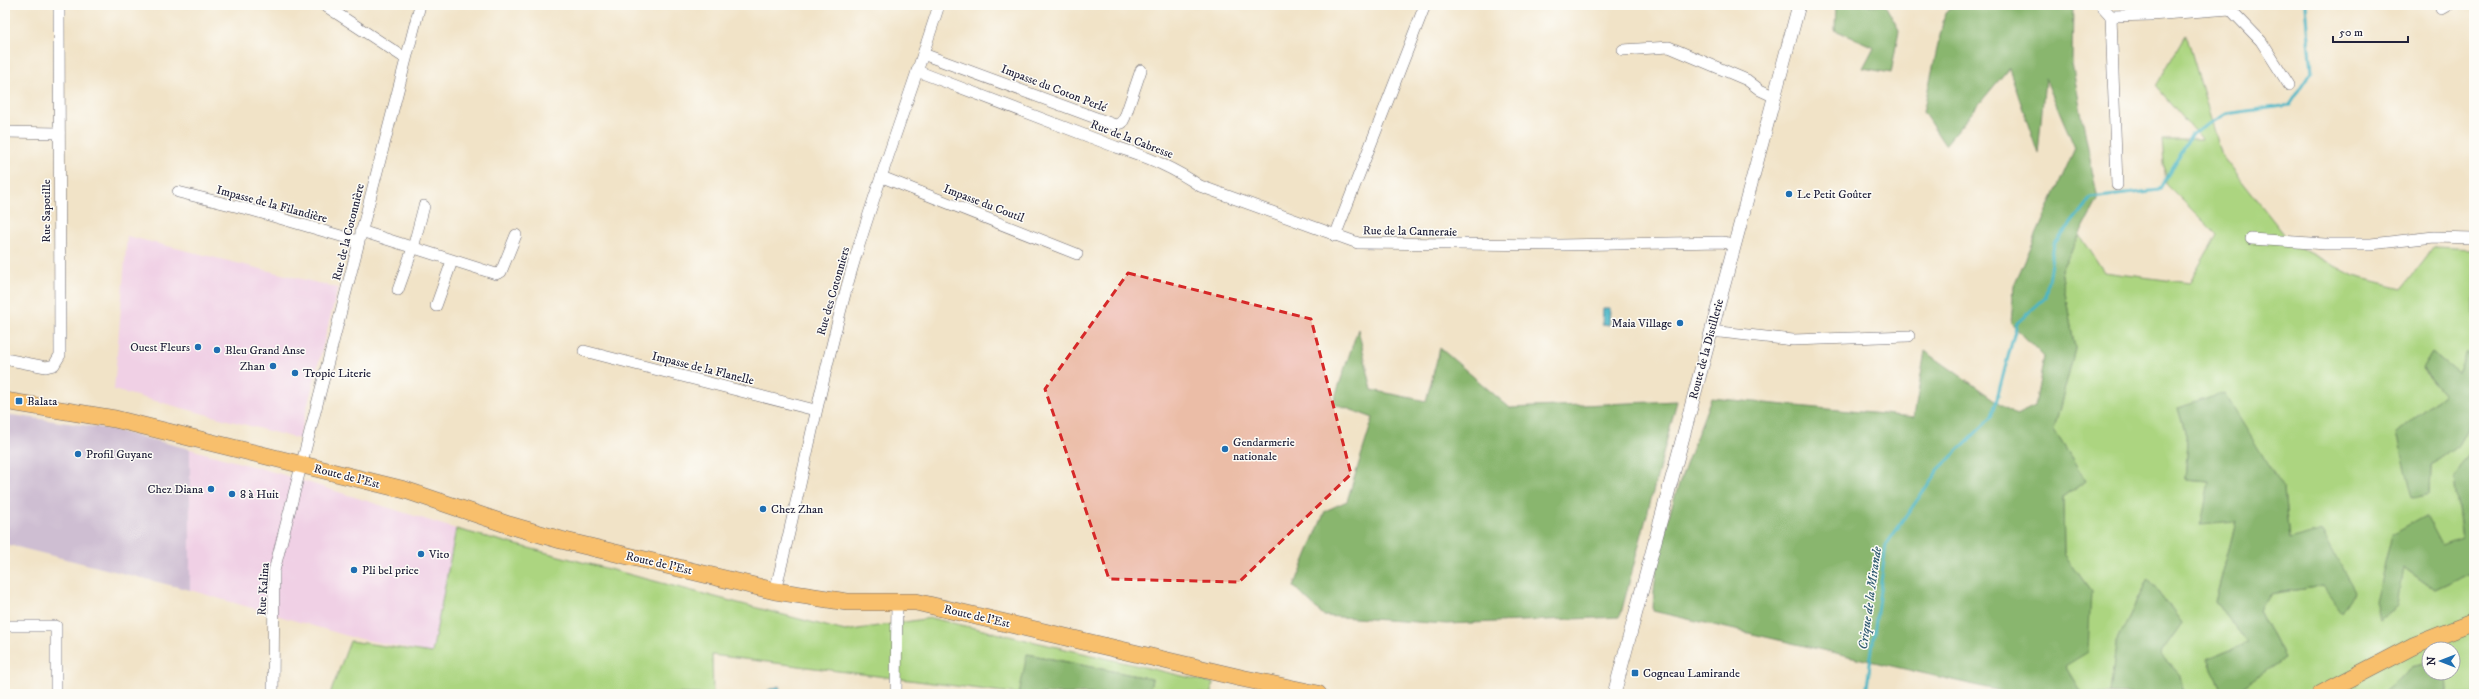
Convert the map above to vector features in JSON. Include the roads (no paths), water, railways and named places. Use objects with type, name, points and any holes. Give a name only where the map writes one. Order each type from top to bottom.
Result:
[{"type":"main road","name":"Route de l'Est","points":[[5,401],[115,419],[405,490],[509,525],[561,540],[775,591],[847,602],[897,600],[916,602],[1241,678],[1318,694]]},
{"type":"main road","points":[[2321,694],[2413,646],[2474,622]]},
{"type":"street","name":"Rue Sapotille","points":[[5,359],[46,367],[54,365],[60,355],[59,5]]},
{"type":"street","points":[[324,5],[405,58]]},
{"type":"street","name":"Rue de la Cotonnière","points":[[300,465],[420,5]]},
{"type":"street","name":"Rue des Cotonniers","points":[[775,591],[790,529],[815,410],[851,272],[939,5]]},
{"type":"street","points":[[1334,236],[1425,5]]},
{"type":"street","name":"Route de la Distillerie","points":[[1614,694],[1799,5]]},
{"type":"street","points":[[2101,5],[2111,16],[2117,185]]},
{"type":"street","points":[[2111,16],[2151,16],[2230,9],[2260,41],[2289,85]]},
{"type":"street","points":[[1623,50],[1669,47],[1741,77],[1760,90],[1775,97]]},
{"type":"street","name":"Impasse du Coton Perlé","points":[[923,54],[1115,124],[1122,123],[1125,117],[1141,70]]},
{"type":"street","name":"Rue de la Cabresse","points":[[917,71],[1116,147],[1147,156],[1181,173],[1200,186],[1334,236]]},
{"type":"street","points":[[5,132],[59,133]]},
{"type":"street","name":"Impasse du Coutil","points":[[882,177],[1077,254]]},
{"type":"street","name":"Impasse de la Filandière","points":[[178,192],[255,212],[413,248],[496,274],[501,272],[516,235]]},
{"type":"street","points":[[398,290],[413,248],[424,206]]},
{"type":"street","name":"Rue de la Canneraie","points":[[1334,236],[1358,243],[1375,244],[1560,245],[1722,242],[1734,244]]},
{"type":"street","points":[[2251,239],[2325,244],[2371,244],[2434,237],[2474,238]]},
{"type":"street","points":[[436,306],[452,261]]},
{"type":"street","points":[[1711,331],[1793,340],[1909,336]]},
{"type":"street","name":"Impasse de la Flanelle","points":[[584,351],[815,410]]},
{"type":"street","name":"Rue Kalina","points":[[273,694],[274,571],[300,465]]},
{"type":"street","points":[[896,694],[897,600]]},
{"type":"street","points":[[5,626],[56,626],[56,694]]},
{"type":"water","points":[[1603,308],[1610,308],[1609,325],[1602,324]]},
{"type":"water","points":[[779,686],[781,691],[770,694],[768,690]]},
{"type":"waterway","name":"Crique de la Mirande","points":[[1866,694],[1886,545],[1938,470],[1992,417],[2017,323],[2045,298],[2054,245],[2091,198],[2159,190],[2192,134],[2226,114],[2290,105],[2312,71],[2306,5]]},
{"type":"place","name":"Le Petit Goûter","points":[[1789,194]]},
{"type":"place","name":"Maia Village","points":[[1680,323]]},
{"type":"place","name":"Ouest Fleurs","points":[[198,347]]},
{"type":"place","name":"Bleu Grand Anse","points":[[217,350]]},
{"type":"place","name":"Zhan","points":[[273,366]]},
{"type":"place","name":"Tropic Literie","points":[[295,373]]},
{"type":"place","name":"Balata","points":[[19,401]]},
{"type":"place","name":"Gendarmerie nationale","points":[[1225,449]]},
{"type":"place","name":"Profil Guyane","points":[[78,454]]},
{"type":"place","name":"Chez Diana","points":[[211,489]]},
{"type":"place","name":"8 à Huit","points":[[232,494]]},
{"type":"place","name":"Chez Zhan","points":[[763,509]]},
{"type":"place","name":"Vito","points":[[421,554]]},
{"type":"place","name":"Pli bel price","points":[[354,570]]},
{"type":"place","name":"Cogneau Lamirande","points":[[1635,673]]}]
